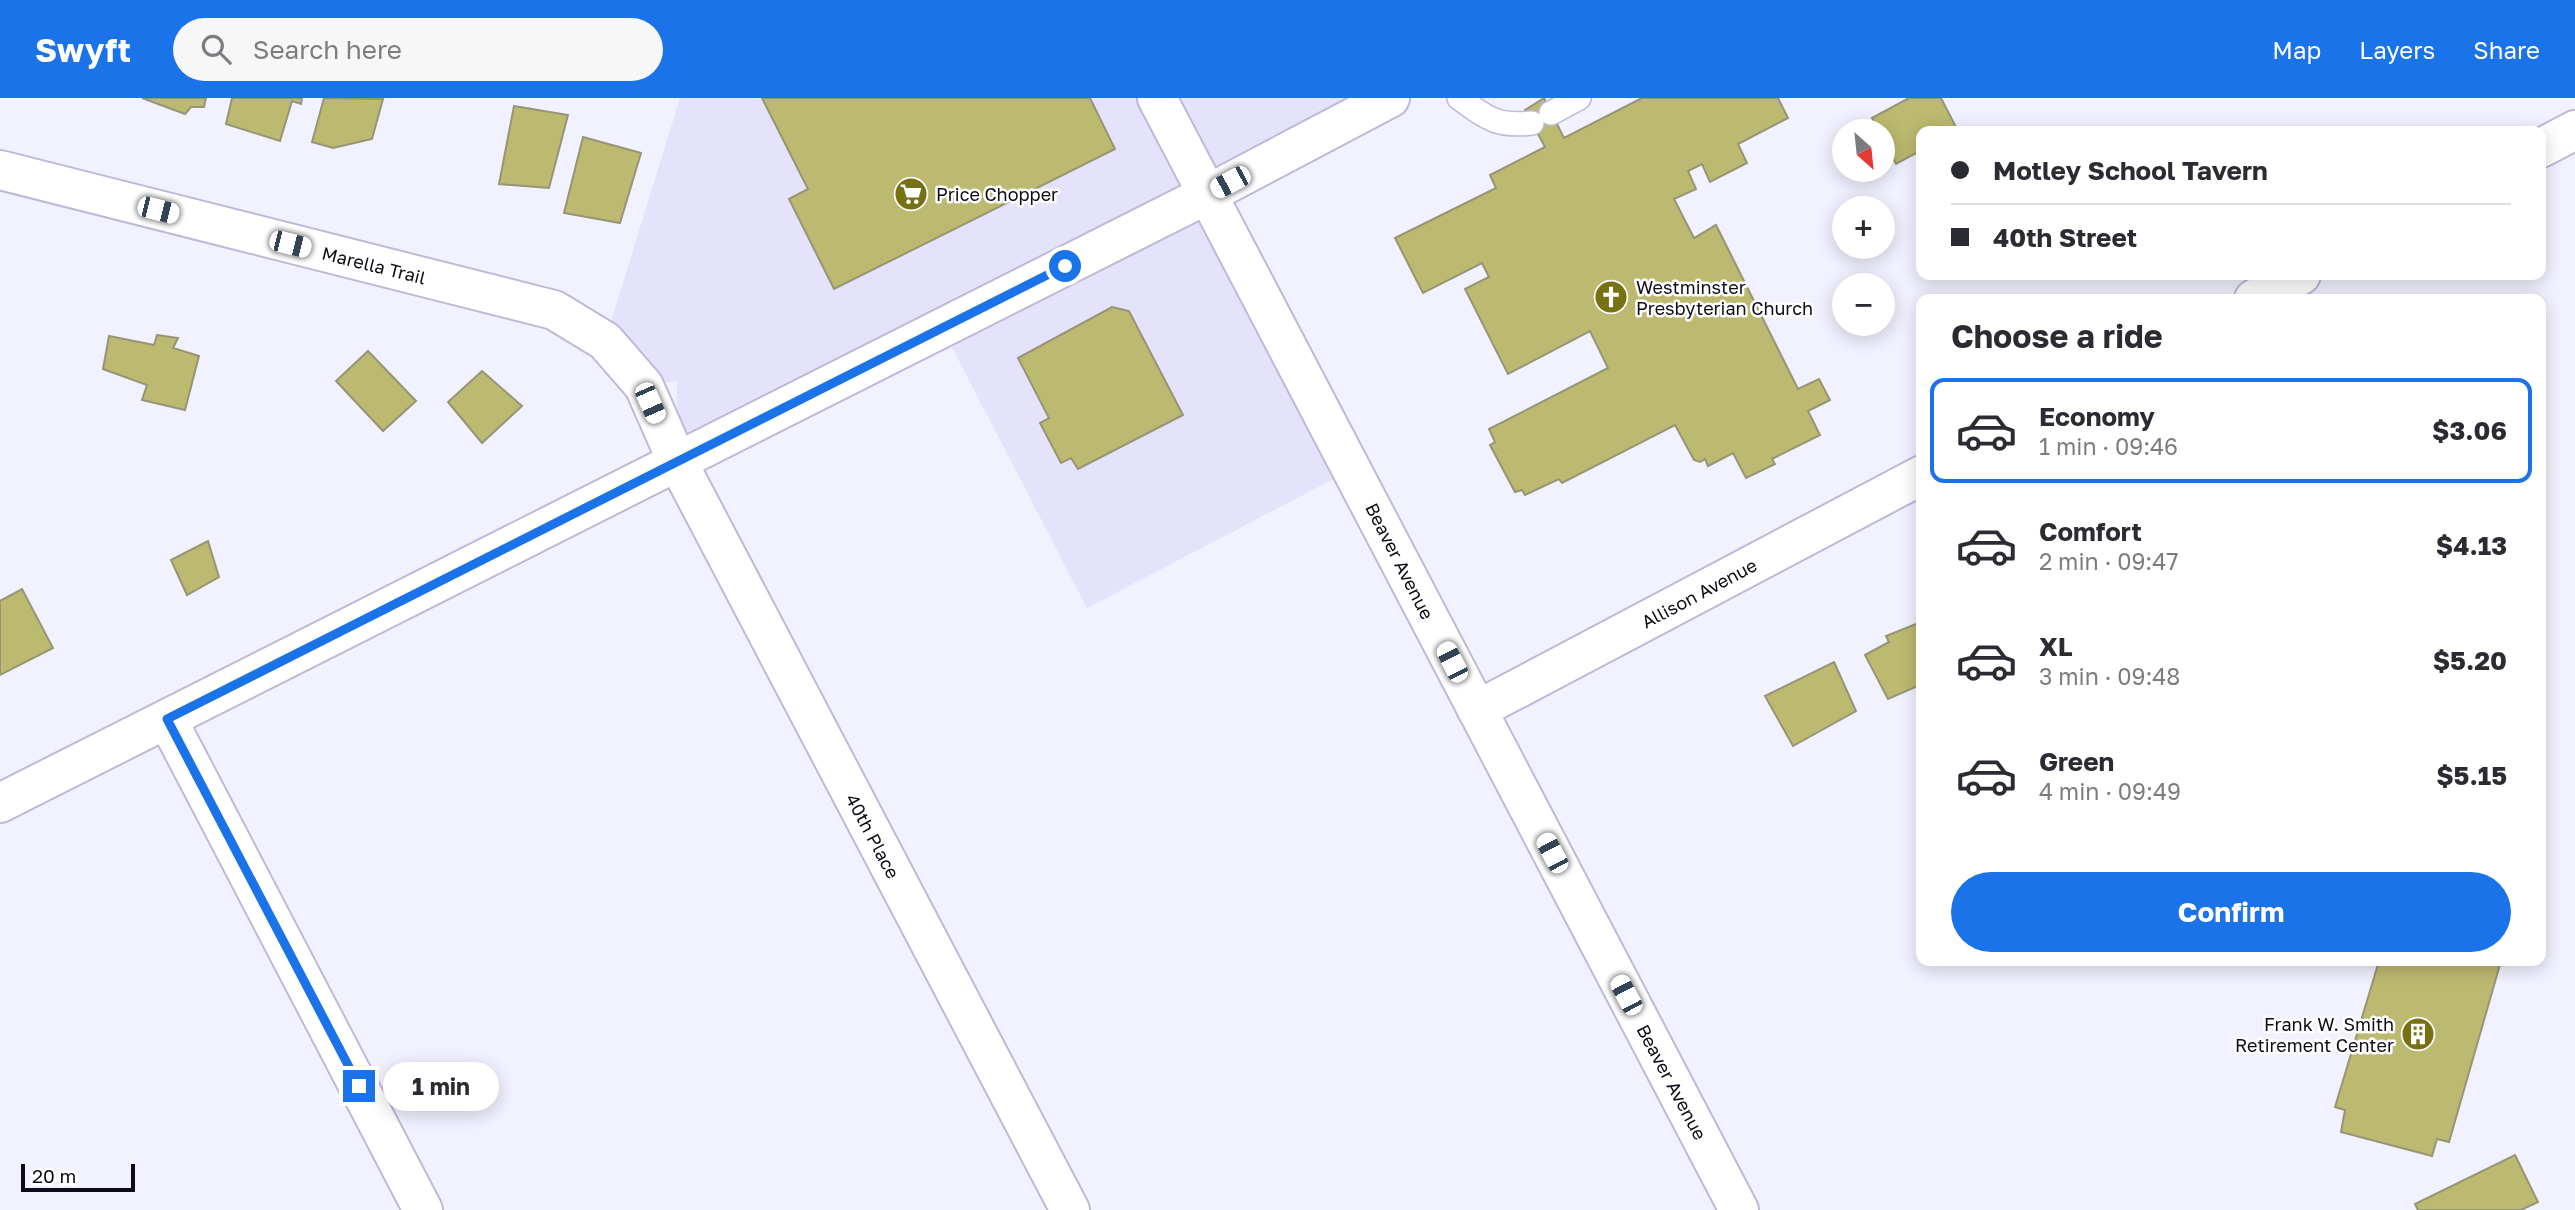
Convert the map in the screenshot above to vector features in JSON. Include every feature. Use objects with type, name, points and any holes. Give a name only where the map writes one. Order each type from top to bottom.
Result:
[{"type":"street","name":"Beaver Avenue","points":[[1157,98],[1739,1210]]},
{"type":"street","points":[[0,803],[1208,194],[1391,98]]},
{"type":"street","points":[[2546,145],[2575,130]]},
{"type":"street","name":"Marella Trail","points":[[0,170],[554,310],[605,341],[644,386],[677,461]]},
{"type":"street","points":[[2264,294],[2291,280]]},
{"type":"street","name":"40th Place","points":[[677,461],[1070,1210]]},
{"type":"street","name":"Allison Avenue","points":[[1477,710],[1916,478]]},
{"type":"street","points":[[167,719],[424,1210]]},
{"type":"lane","points":[[1458,98],[1492,120],[1510,125],[1542,118],[1579,98]]},
{"type":"shaded area","points":[[680,98],[1390,98],[1208,194],[1353,469],[1087,608],[942,328],[677,461],[677,381],[644,386],[605,341]]},
{"type":"building","points":[[142,98],[206,98],[204,107],[191,107],[185,114]]},
{"type":"building","points":[[232,98],[302,98],[301,104],[292,101],[280,141],[226,124]]},
{"type":"building","points":[[324,98],[383,99],[372,139],[333,148],[312,142]]},
{"type":"building","name":"Price Chopper","points":[[762,98],[1090,98],[1115,149],[834,289],[789,199],[808,189]]},
{"type":"building","name":"Westminster Presbyterian Church","points":[[1544,98],[1564,138],[1642,98],[1778,98],[1788,118],[1738,144],[1747,163],[1710,182],[1702,164],[1688,171],[1696,189],[1674,199],[1694,238],[1716,225],[1798,389],[1819,379],[1830,400],[1808,411],[1820,435],[1772,459],[1775,464],[1746,478],[1733,453],[1708,466],[1705,459],[1700,462],[1694,460],[1675,425],[1562,483],[1559,479],[1525,495],[1522,490],[1515,492],[1490,445],[1495,442],[1489,429],[1608,368],[1590,331],[1508,374],[1465,289],[1489,277],[1482,263],[1423,293],[1395,238],[1496,188],[1490,175],[1545,147],[1525,110]]},
{"type":"building","points":[[1909,98],[1941,98],[1955,126],[1916,126],[1916,153],[1896,164],[1895,119],[1873,119]]},
{"type":"building","points":[[514,106],[568,115],[549,188],[499,184]]},
{"type":"building","points":[[583,137],[641,153],[620,223],[564,213]]},
{"type":"building","points":[[1112,307],[1129,311],[1183,415],[1078,469],[1071,458],[1061,463],[1040,423],[1049,418],[1018,358]]},
{"type":"building","points":[[157,335],[178,338],[173,348],[199,356],[185,410],[142,400],[147,385],[103,369],[109,336],[154,345]]},
{"type":"building","points":[[368,351],[416,401],[383,431],[336,381]]},
{"type":"building","points":[[482,371],[522,406],[482,443],[448,402]]},
{"type":"building","points":[[208,541],[219,577],[187,595],[171,560]]},
{"type":"building","points":[[22,589],[53,648],[0,675],[0,601]]},
{"type":"building","points":[[1916,624],[1916,687],[1888,699],[1865,655],[1889,642],[1886,636]]},
{"type":"building","points":[[1834,662],[1856,711],[1793,746],[1765,696]]},
{"type":"building","name":"Frank W. Smith Retirement Center","points":[[2377,966],[2500,966],[2449,1142],[2437,1139],[2432,1156],[2341,1132],[2345,1110],[2335,1107]]},
{"type":"building","points":[[2515,1155],[2538,1202],[2521,1210],[2418,1210],[2415,1204]]},
{"type":"place","name":"Price Chopper","points":[[911,194]]},
{"type":"place","name":"Westminster Presbyterian Church","points":[[1611,297]]},
{"type":"place","name":"Frank W. Smith Retirement Center","points":[[2418,1034]]},
{"type":"route","points":[[359,1086],[167,719],[1065,266]]}]
